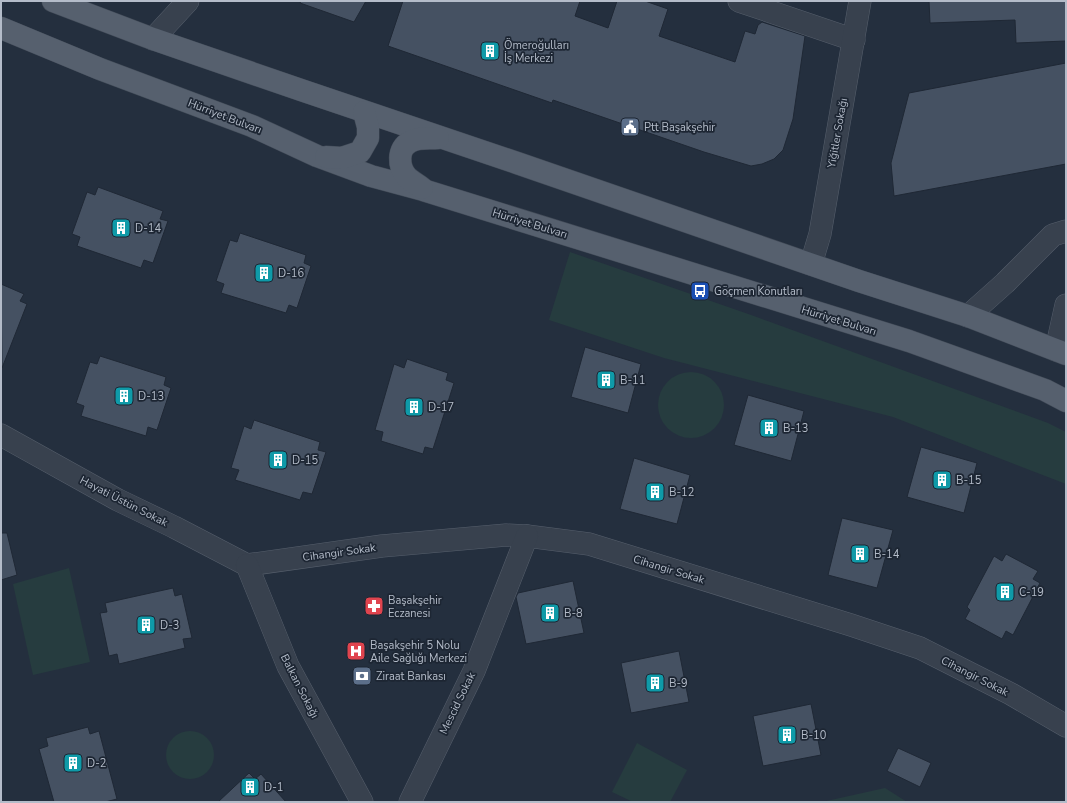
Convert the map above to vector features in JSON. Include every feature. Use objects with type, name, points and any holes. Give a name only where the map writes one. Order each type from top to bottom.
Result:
[{"type":"main road","points":[[53,1],[152,39],[364,112],[445,138],[811,264],[968,316],[1061,352]]},
{"type":"main road","name":"Hürriyet Bulvarı","points":[[1,28],[100,69],[252,126],[317,156],[371,176],[423,190],[909,341],[1045,390],[1066,401]]},
{"type":"main road","points":[[317,156],[342,158],[360,152],[368,138],[368,127],[364,112]]},
{"type":"main road","points":[[423,190],[406,176],[400,166],[400,156],[403,147],[410,142],[420,139],[445,138]]},
{"type":"street","points":[[152,39],[188,1]]},
{"type":"street","points":[[739,1],[854,40]]},
{"type":"street","name":"Yiğitler Sokağı","points":[[811,264],[820,234],[860,1]]},
{"type":"street","points":[[968,316],[1005,283],[1053,235],[1066,231]]},
{"type":"street","points":[[1061,352],[1066,305]]},
{"type":"street","name":"Hayati Üstün Sokak","points":[[1,436],[118,500],[247,565]]},
{"type":"street","name":"Cihangir Sokak","points":[[247,565],[382,546],[506,536],[527,536],[589,544],[852,625],[920,648],[1011,694],[1066,726]]},
{"type":"street","name":"Mescid Sokak","points":[[410,802],[474,671],[527,536]]},
{"type":"street","name":"Balkan Sokağı","points":[[247,565],[288,666],[362,802]]},
{"type":"green space","points":[[570,252],[754,316],[1048,423],[1066,432],[1066,484],[893,417],[664,358],[549,320]]},
{"type":"green space","points":[[691,372],[704,375],[714,382],[721,392],[724,405],[721,418],[714,428],[704,435],[691,438],[678,435],[668,428],[661,418],[658,405],[661,392],[668,382],[678,375]]},
{"type":"green space","points":[[69,568],[90,662],[33,675],[13,584]]},
{"type":"green space","points":[[185,731],[195,731],[204,735],[210,741],[213,746],[213,764],[204,775],[195,779],[185,779],[176,775],[170,769],[166,760],[166,750],[170,741],[176,735]]},
{"type":"green space","points":[[637,743],[687,770],[670,802],[633,802],[612,792]]},
{"type":"green space","points":[[885,788],[907,802],[822,802]]},
{"type":"building","points":[[301,1],[366,1],[354,22],[300,3]]},
{"type":"building","points":[[403,1],[580,1],[575,16],[608,28],[617,1],[645,1],[668,9],[659,36],[735,62],[745,31],[755,34],[758,25],[762,22],[805,36],[793,119],[783,150],[774,159],[762,164],[751,166],[704,152],[553,100],[552,103],[388,46]]},
{"type":"building","points":[[929,1],[1066,1],[1066,41],[1016,43],[1015,20],[930,23]]},
{"type":"building","points":[[1066,63],[1066,164],[894,196],[891,163],[909,93]]},
{"type":"building","name":"D-14","points":[[98,187],[163,211],[160,219],[168,221],[153,263],[144,260],[141,268],[77,246],[80,237],[72,234],[87,192],[95,195]]},
{"type":"building","name":"D-16","points":[[240,233],[306,255],[304,263],[311,266],[297,308],[289,305],[286,313],[221,293],[224,284],[216,281],[230,240],[237,242]]},
{"type":"building","points":[[1,284],[24,294],[20,301],[27,304],[2,368]]},
{"type":"building","name":"B-11","points":[[585,347],[641,364],[628,413],[571,397]]},
{"type":"building","name":"D-13","points":[[100,356],[166,377],[164,385],[171,388],[157,430],[148,427],[146,436],[81,416],[84,406],[76,403],[90,362],[97,364]]},
{"type":"building","name":"D-17","points":[[407,359],[448,373],[446,380],[454,383],[433,449],[425,447],[423,454],[381,441],[383,432],[375,430],[394,364],[404,368]]},
{"type":"building","name":"B-13","points":[[748,395],[804,411],[791,461],[734,445]]},
{"type":"building","name":"D-15","points":[[254,420],[320,442],[318,450],[326,452],[312,494],[303,492],[300,500],[235,480],[239,470],[231,468],[244,426],[251,429]]},
{"type":"building","name":"B-15","points":[[921,447],[977,463],[964,513],[907,497]]},
{"type":"building","name":"B-12","points":[[634,458],[690,475],[677,524],[620,509]]},
{"type":"building","name":"B-14","points":[[842,518],[893,530],[877,588],[828,575]]},
{"type":"building","points":[[1,533],[7,533],[17,575],[1,580]]},
{"type":"building","name":"C-19","points":[[1006,554],[1038,571],[1033,579],[1040,583],[1013,635],[1006,631],[1002,639],[965,619],[970,610],[967,607],[994,556],[1002,561]]},
{"type":"building","name":"B-8","points":[[573,581],[584,633],[526,644],[516,597],[518,593]]},
{"type":"building","name":"D-3","points":[[173,588],[175,596],[182,594],[192,638],[183,639],[185,648],[119,664],[117,654],[109,656],[100,613],[107,612],[105,603]]},
{"type":"building","name":"B-9","points":[[679,651],[689,702],[631,713],[621,663]]},
{"type":"building","name":"B-10","points":[[811,704],[821,755],[763,766],[753,716]]},
{"type":"building","name":"D-2","points":[[88,727],[90,734],[99,731],[117,799],[105,802],[54,802],[39,749],[48,746],[46,738]]},
{"type":"building","points":[[898,748],[931,763],[920,787],[887,771]]},
{"type":"building","name":"D-1","points":[[249,773],[255,779],[261,774],[286,802],[218,802]]},
{"type":"place","name":"Ömeroğulları İş Merkezi","points":[[490,51]]},
{"type":"place","name":"Ptt Başakşehir","points":[[630,127]]},
{"type":"place","name":"D-14","points":[[121,228]]},
{"type":"place","name":"D-16","points":[[264,273]]},
{"type":"place","name":"Göçmen Konutları","points":[[700,291]]},
{"type":"place","name":"B-11","points":[[606,380]]},
{"type":"place","name":"D-13","points":[[124,396]]},
{"type":"place","name":"D-17","points":[[414,407]]},
{"type":"place","name":"B-13","points":[[769,428]]},
{"type":"place","name":"D-15","points":[[278,460]]},
{"type":"place","name":"B-15","points":[[942,480]]},
{"type":"place","name":"B-12","points":[[655,492]]},
{"type":"place","name":"B-14","points":[[860,554]]},
{"type":"place","name":"C-19","points":[[1005,592]]},
{"type":"place","name":"Başakşehir Eczanesi","points":[[374,606]]},
{"type":"place","name":"B-8","points":[[550,613]]},
{"type":"place","name":"D-3","points":[[146,625]]},
{"type":"place","name":"Başakşehir 5 Nolu Aile Sağlığı Merkezi","points":[[356,651]]},
{"type":"place","name":"Ziraat Bankası","points":[[362,676]]},
{"type":"place","name":"B-9","points":[[655,683]]},
{"type":"place","name":"B-10","points":[[787,735]]},
{"type":"place","name":"D-2","points":[[73,763]]},
{"type":"place","name":"D-1","points":[[250,787]]}]
